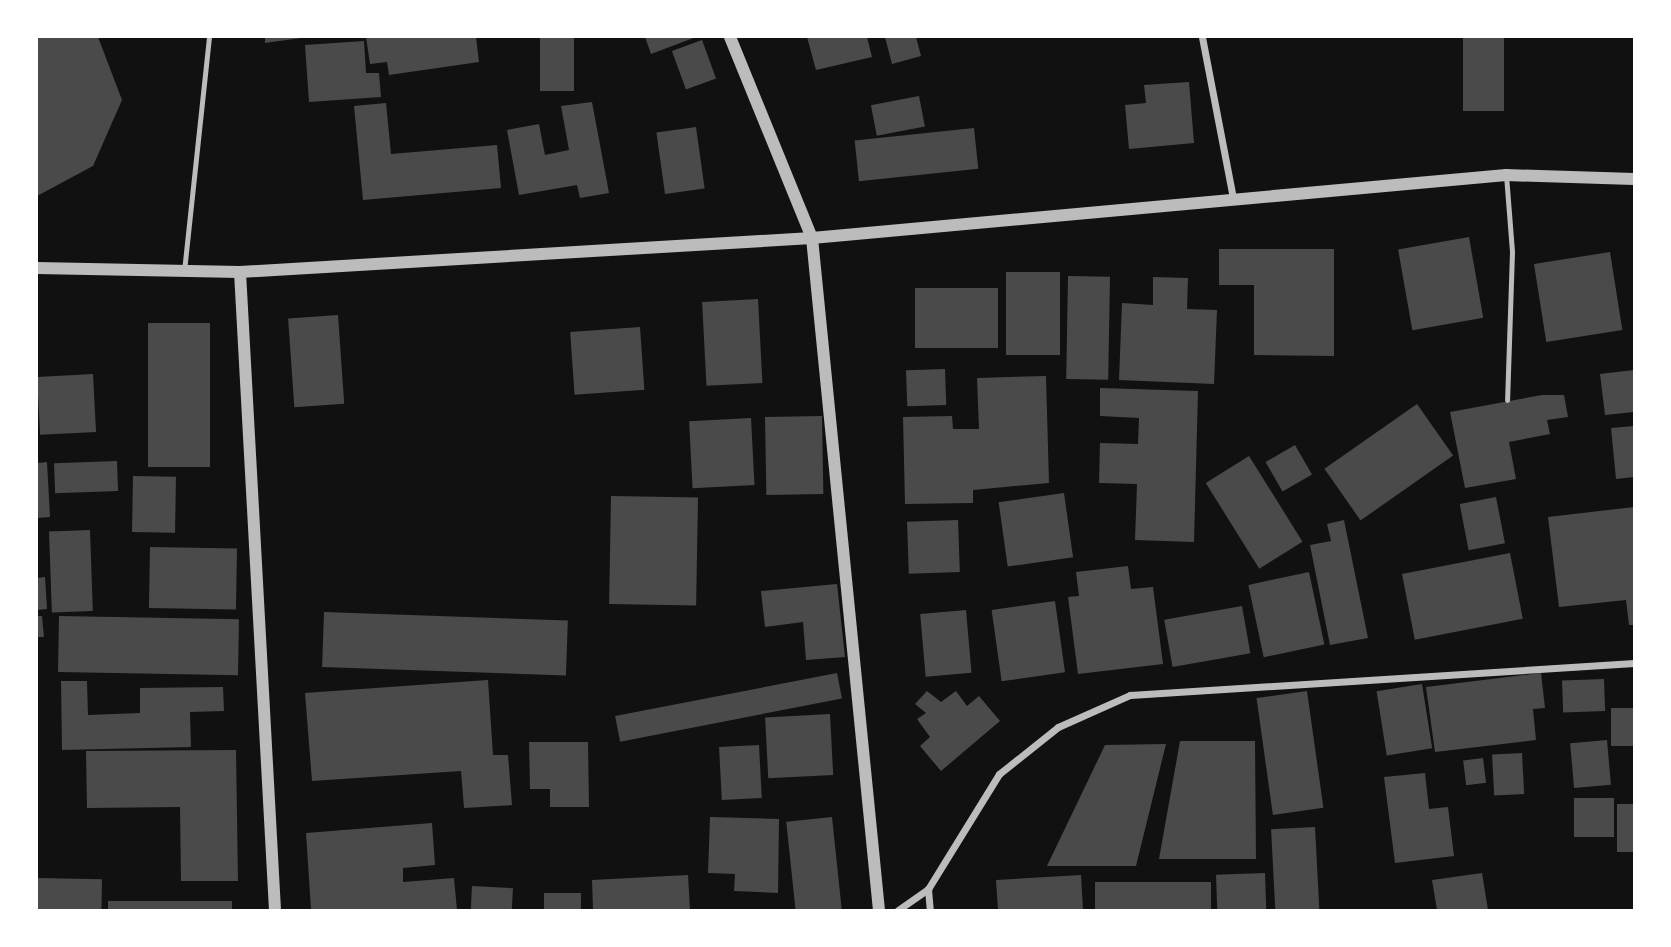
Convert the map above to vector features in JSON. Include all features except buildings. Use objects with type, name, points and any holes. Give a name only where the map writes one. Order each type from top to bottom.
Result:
[{"type":"street","points":[[730,37],[812,238],[879,910]]},
{"type":"street","points":[[1202,37],[1233,198]]},
{"type":"street","points":[[37,268],[240,272],[812,238],[1506,175],[1634,179]]},
{"type":"street","points":[[240,272],[275,910]]},
{"type":"street","points":[[898,910],[928,890],[999,774],[1058,727],[1130,695],[1634,663]]},
{"type":"street","points":[[928,890],[930,910]]},
{"type":"lane","points":[[184,271],[209,37]]},
{"type":"lane","points":[[1506,175],[1512,252],[1507,400]]}]
